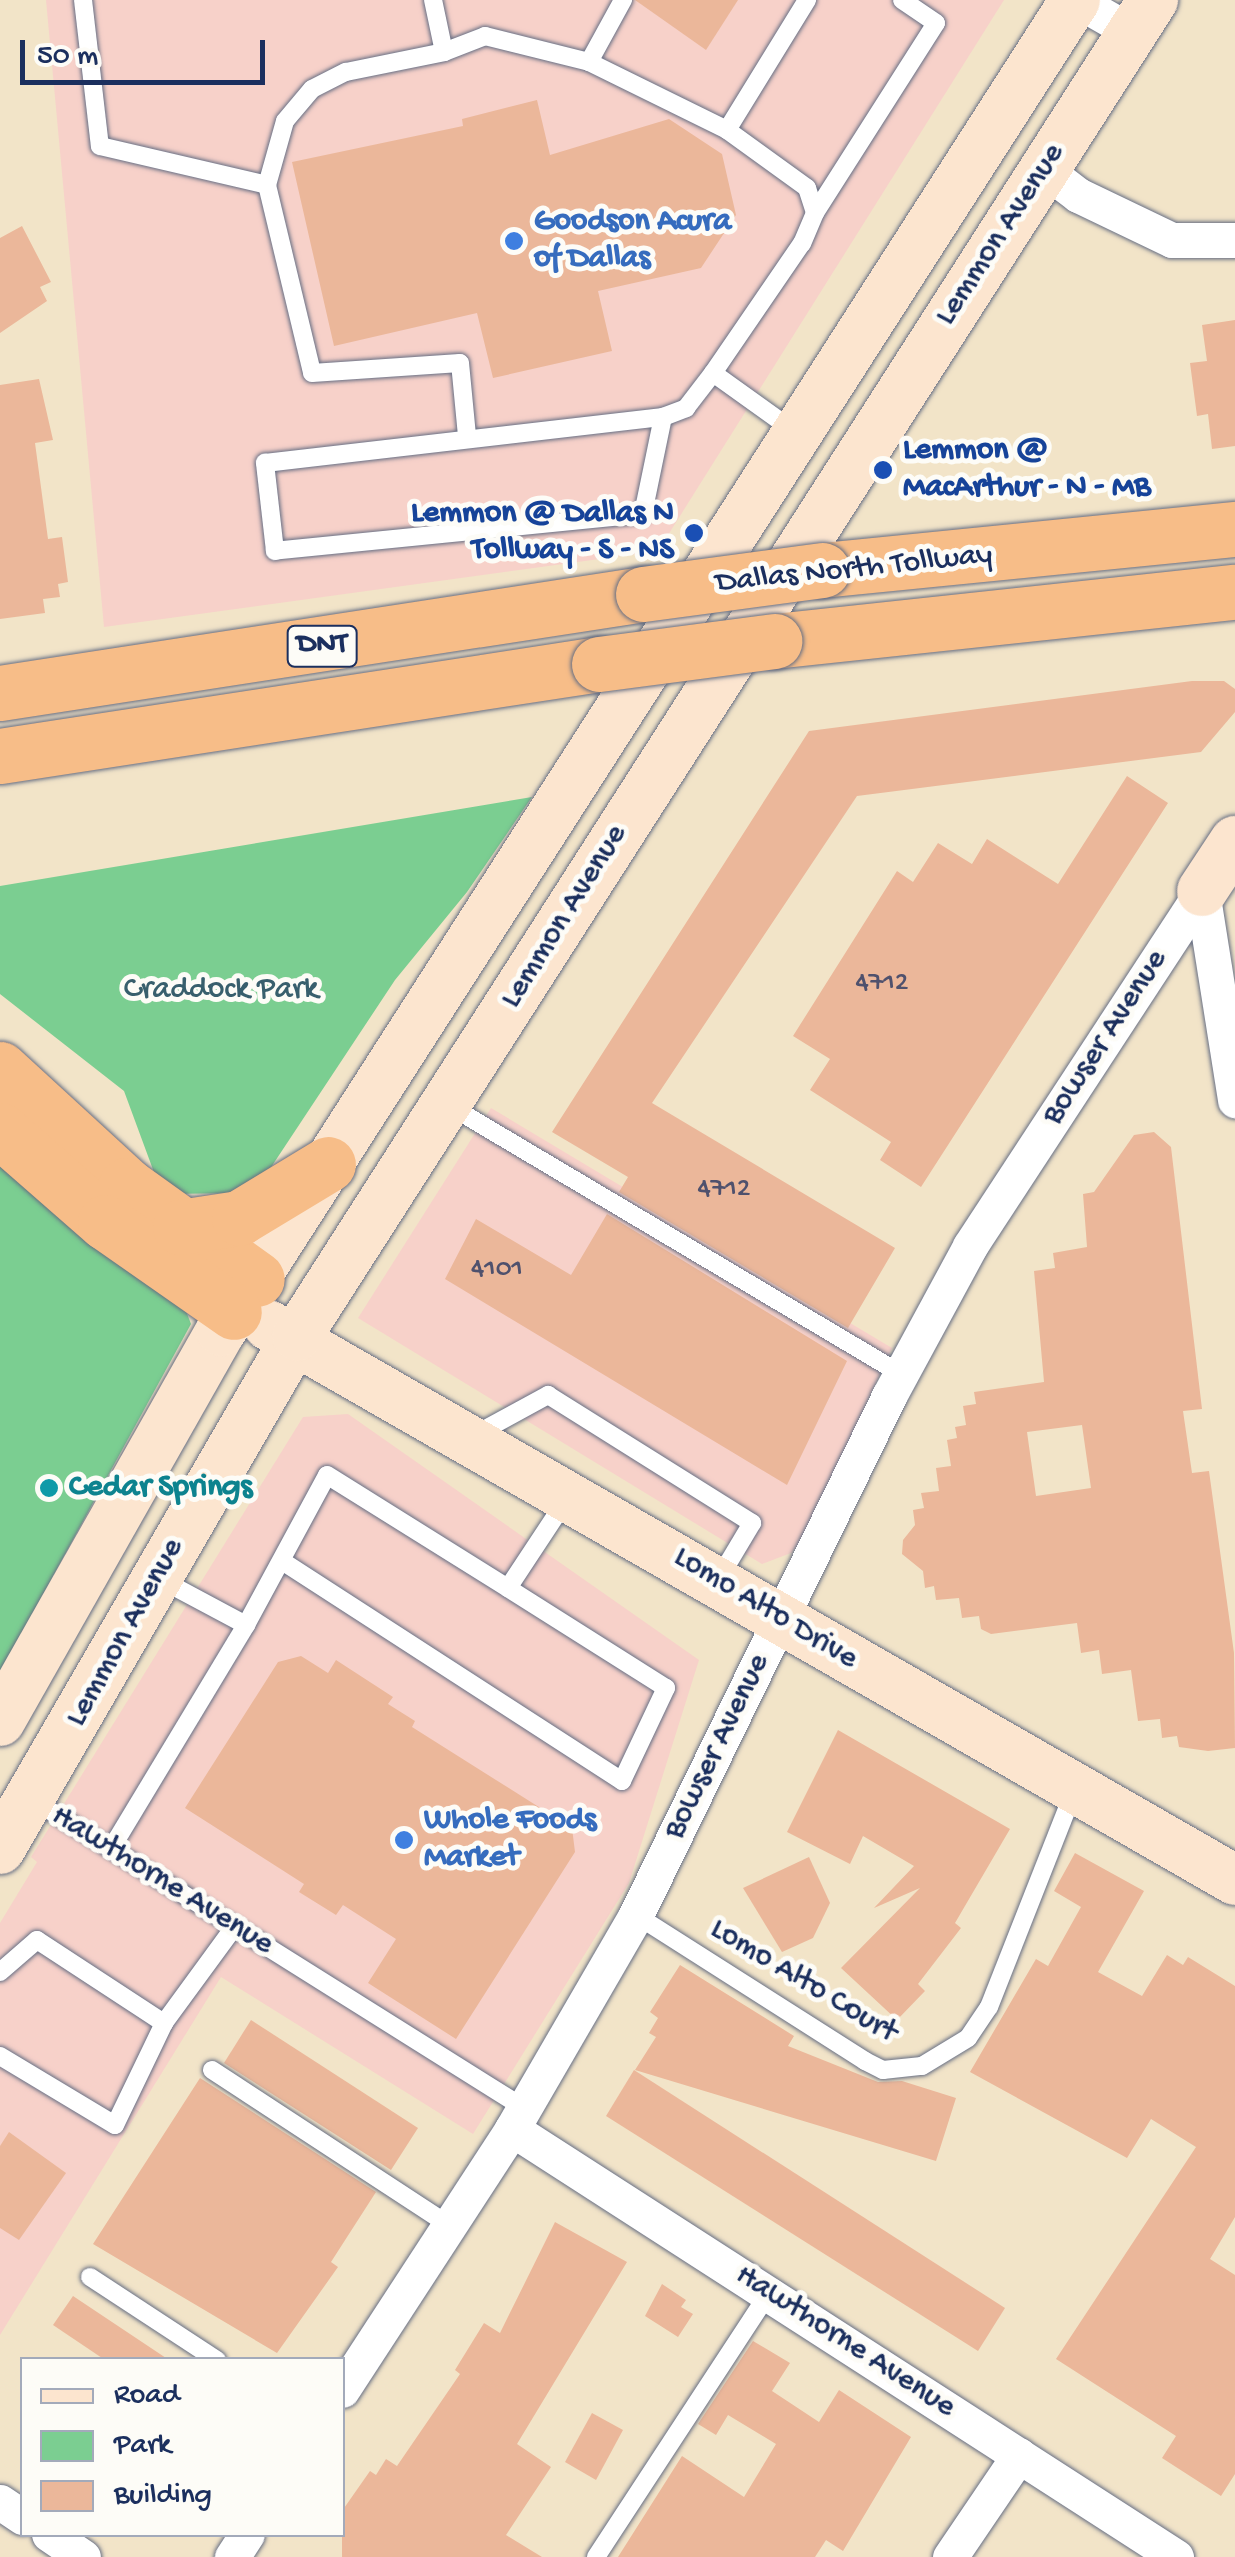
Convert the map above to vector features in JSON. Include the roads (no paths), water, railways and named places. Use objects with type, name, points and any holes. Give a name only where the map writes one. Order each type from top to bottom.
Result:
[{"type":"highway","name":"Dallas North Tollway","points":[[0,693],[822,570],[1235,529]]},
{"type":"highway","name":"Dallas North Tollway","points":[[0,756],[599,664],[774,641],[1235,592]]},
{"type":"highway","points":[[0,1069],[180,1227],[245,1295]]},
{"type":"highway","points":[[0,1130],[123,1236],[245,1295]]},
{"type":"highway","points":[[180,1227],[239,1218],[328,1164]]},
{"type":"main road","name":"Lemmon Avenue","points":[[0,1721],[245,1295],[1076,0]]},
{"type":"main road","name":"Lemmon Avenue","points":[[0,1850],[16,1792],[157,1578],[297,1336],[1143,16]]},
{"type":"main road","points":[[797,433],[845,476]]},
{"type":"main road","points":[[1202,891],[1235,841]]},
{"type":"main road","name":"Lomo Alto Drive","points":[[245,1295],[297,1336],[1235,1880]]},
{"type":"street","points":[[1076,0],[1143,16]]},
{"type":"street","points":[[1044,169],[1078,195],[1172,240],[1235,240]]},
{"type":"street","points":[[1202,891],[1235,1100]]},
{"type":"street","name":"Bowser Avenue","points":[[345,2385],[518,2119],[636,1916],[901,1374],[970,1246],[1202,891]]},
{"type":"street","name":"Hawthorne Avenue","points":[[518,2119],[769,2293],[1176,2557]]},
{"type":"street","points":[[950,2557],[1019,2455]]},
{"type":"street","points":[[54,2537],[84,2557]]},
{"type":"lane","points":[[84,0],[100,146],[267,185]]},
{"type":"lane","points":[[434,0],[444,52]]},
{"type":"lane","points":[[589,62],[623,0]]},
{"type":"lane","points":[[727,130],[807,0]]},
{"type":"lane","points":[[663,417],[642,514],[274,551],[265,463],[467,436],[663,417],[686,408],[802,243],[815,213],[936,23],[902,0]]},
{"type":"lane","points":[[467,436],[460,363],[312,373],[267,185],[285,121],[312,89],[346,72],[444,52],[485,36],[589,62],[727,130],[807,188],[815,213]]},
{"type":"lane","points":[[713,373],[797,433]]},
{"type":"lane","points":[[448,1104],[901,1374]]},
{"type":"lane","points":[[470,1438],[548,1395],[752,1524],[718,1580]]},
{"type":"lane","points":[[111,1849],[246,1625],[326,1475],[666,1688],[622,1781],[282,1561]]},
{"type":"lane","points":[[508,1588],[570,1494]]},
{"type":"lane","points":[[157,1578],[246,1625]]},
{"type":"lane","name":"Lomo Alto Court","points":[[636,1916],[882,2070],[922,2066],[968,2038],[989,2008],[1074,1790]]},
{"type":"lane","name":"Hawthorne Avenue","points":[[16,1792],[235,1926],[518,2119]]},
{"type":"lane","points":[[0,2056],[115,2125],[164,2023],[235,1926]]},
{"type":"lane","points":[[0,1972],[37,1940],[164,2023]]},
{"type":"lane","points":[[212,2070],[449,2225]]},
{"type":"lane","points":[[90,2278],[212,2357]]},
{"type":"lane","points":[[596,2557],[769,2293]]},
{"type":"place","name":"Goodson Acura of Dallas","points":[[514,241]]},
{"type":"place","name":"Lemmon @ MacArthur - N - MB","points":[[883,470]]},
{"type":"place","name":"Lemmon @ Dallas N Tollway - S - NS","points":[[694,533]]},
{"type":"place","name":"Cedar Springs","points":[[49,1488]]},
{"type":"place","name":"Whole Foods Market","points":[[404,1840]]},
{"type":"park label","name":"Craddock Park","points":[[221,990]]}]
